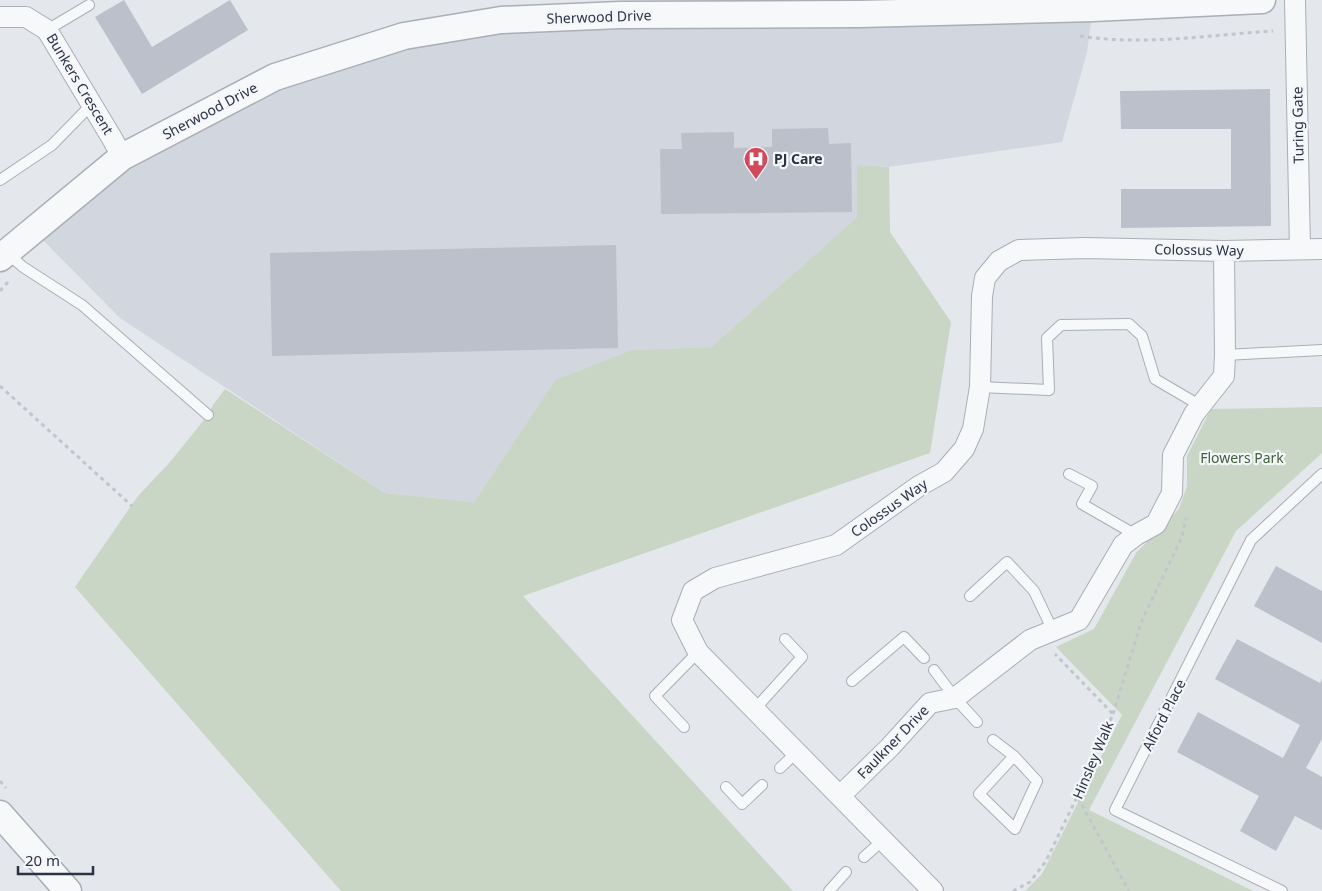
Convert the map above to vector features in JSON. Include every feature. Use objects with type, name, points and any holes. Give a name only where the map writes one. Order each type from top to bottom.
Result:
[{"type":"street","name":"Sherwood Drive","points":[[10,259],[122,157],[275,77],[404,36],[502,20],[620,15],[860,14],[1093,8],[1262,0]]},
{"type":"street","name":"Turing Gate","points":[[1295,0],[1300,249]]},
{"type":"street","name":"Bunkers Crescent","points":[[0,17],[26,17],[47,30],[114,140],[122,157]]},
{"type":"street","name":"Colossus Way","points":[[933,891],[698,652],[682,620],[693,591],[715,578],[836,545],[920,486],[944,472],[964,449],[973,429],[980,387],[982,296],[985,278],[999,261],[1019,250],[1085,248],[1224,251],[1322,249]]},
{"type":"street","name":"Faulkner Drive","points":[[840,796],[890,747],[930,703],[955,698],[1030,640],[1079,620],[1123,545],[1156,524],[1172,493],[1173,455],[1194,414],[1224,376],[1226,355],[1224,251]]},
{"type":"street","points":[[0,814],[68,891]]},
{"type":"lane","points":[[47,30],[89,5]]},
{"type":"lane","points":[[0,180],[52,145],[92,104]]},
{"type":"lane","points":[[10,259],[82,305],[208,415]]},
{"type":"lane","points":[[980,387],[1049,390],[1047,338],[1060,325],[1129,324],[1142,336],[1155,379],[1200,406]]},
{"type":"lane","points":[[1226,355],[1322,350]]},
{"type":"lane","points":[[1069,474],[1092,486],[1082,504],[1136,535]]},
{"type":"lane","name":"Alford Place","points":[[1282,891],[1116,810],[1252,540],[1322,474]]},
{"type":"lane","points":[[970,596],[1007,562],[1034,591],[1046,634]]},
{"type":"lane","points":[[852,681],[904,637],[924,658]]},
{"type":"lane","points":[[755,709],[802,657],[785,639]]},
{"type":"lane","points":[[684,728],[655,696],[698,652]]},
{"type":"lane","points":[[934,670],[955,698],[977,722]]},
{"type":"lane","points":[[994,740],[1014,756],[1037,781],[1015,829],[979,794],[1014,756]]},
{"type":"lane","points":[[780,768],[797,752]]},
{"type":"lane","points":[[726,788],[742,804],[762,785]]},
{"type":"lane","points":[[864,857],[883,840]]},
{"type":"lane","points":[[829,891],[846,872]]},
{"type":"path","points":[[1073,35],[1108,40],[1165,39],[1296,29]]},
{"type":"path","points":[[0,291],[10,259]]},
{"type":"path","points":[[0,386],[132,506]]},
{"type":"path","points":[[1113,714],[1142,620],[1182,537],[1187,508]]},
{"type":"path","name":"Hinsley Walk","points":[[1013,891],[1030,882],[1046,861],[1077,797],[1113,714],[1046,634]]},
{"type":"path","points":[[1077,797],[1129,891]]},
{"type":"shaded area","points":[[1093,8],[1087,52],[1062,142],[889,167],[857,165],[857,217],[711,347],[631,350],[555,380],[474,502],[385,493],[120,318],[33,230],[275,77],[404,36]]},
{"type":"green space","points":[[857,165],[889,167],[890,232],[951,322],[930,453],[523,596],[793,891],[341,891],[75,587],[138,496],[170,462],[208,415],[225,389],[385,493],[474,502],[555,380],[631,350],[711,347],[857,217]]},
{"type":"green space","name":"Flowers Park","points":[[1322,407],[1322,453],[1236,531],[1089,810],[1253,891],[1025,891],[1042,874],[1122,715],[1056,647],[1094,629],[1136,553],[1179,509],[1187,486],[1187,456],[1211,409]]},
{"type":"building","points":[[124,0],[152,47],[230,0],[248,30],[142,94],[95,17]]},
{"type":"building","points":[[1270,89],[1271,226],[1121,228],[1121,189],[1231,189],[1231,129],[1121,129],[1120,91]]},
{"type":"building","name":"PJ Care","points":[[828,128],[829,144],[851,143],[852,212],[661,214],[660,149],[682,149],[681,133],[734,132],[734,148],[772,147],[772,129]]},
{"type":"building","points":[[616,245],[618,348],[272,356],[270,253]]},
{"type":"building","points":[[1276,566],[1322,591],[1322,643],[1254,606]]},
{"type":"building","points":[[1237,639],[1320,683],[1322,679],[1322,739],[1306,768],[1322,777],[1322,830],[1295,816],[1276,851],[1240,831],[1259,796],[1177,752],[1198,712],[1283,758],[1300,725],[1215,679]]},
{"type":"place","name":"PJ Care","points":[[756,180]]}]
